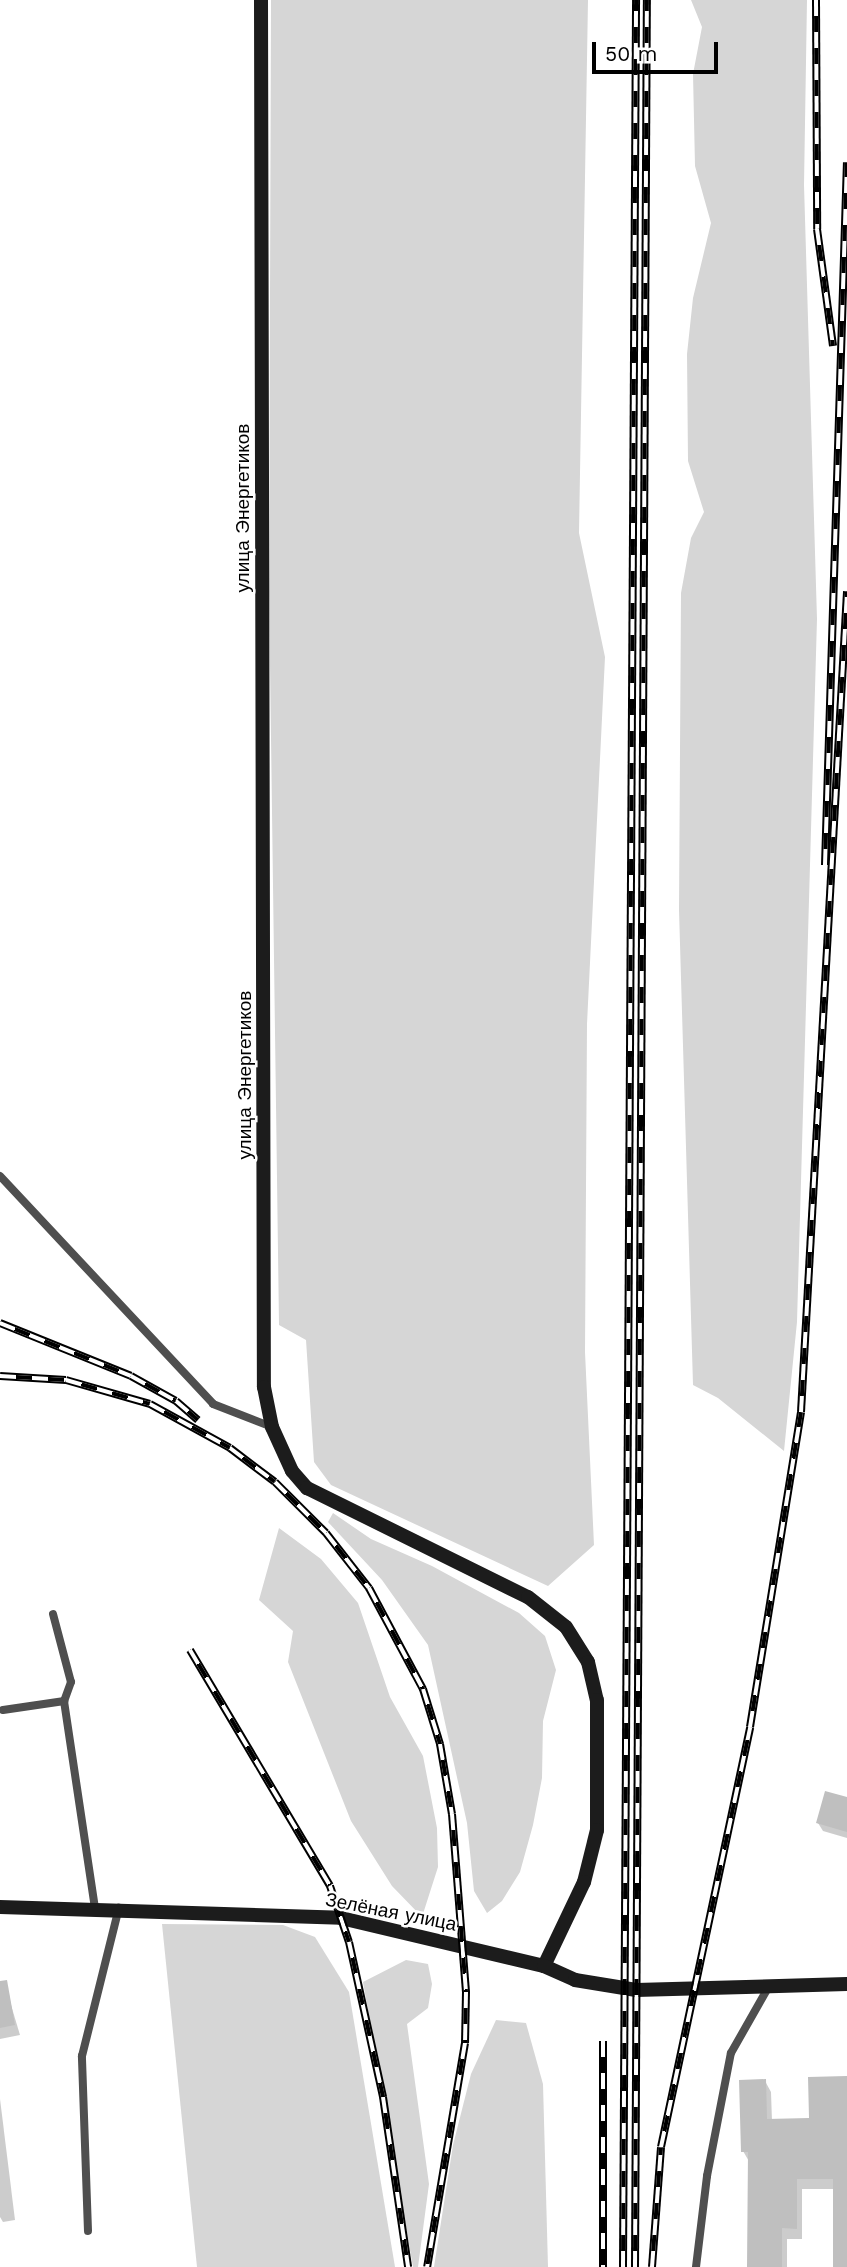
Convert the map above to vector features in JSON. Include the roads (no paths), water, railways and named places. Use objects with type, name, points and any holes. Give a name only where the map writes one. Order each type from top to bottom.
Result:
[{"type":"street","name":"улица Энергетиков","points":[[261,0],[263,1348],[272,1427],[292,1471],[307,1488],[528,1597],[566,1627],[588,1662],[597,1700],[597,1830],[584,1882],[544,1966]]},
{"type":"street","name":"Зелёная улица","points":[[0,1908],[119,1908],[341,1918],[544,1966],[575,1980],[636,1990],[768,1988],[847,1983]]},
{"type":"lane","points":[[0,1176],[213,1404],[272,1427]]},
{"type":"lane","points":[[53,1614],[71,1682],[64,1701],[95,1908]]},
{"type":"lane","points":[[3,1710],[64,1701]]},
{"type":"lane","points":[[88,2231],[82,2056],[119,1908]]},
{"type":"lane","points":[[696,2267],[707,2176],[731,2053],[768,1988]]},
{"type":"railway","points":[[623,2267],[636,0]]},
{"type":"railway","points":[[635,2267],[647,0]]},
{"type":"railway","points":[[816,0],[817,229],[833,346]]},
{"type":"railway","points":[[825,865],[847,162]]},
{"type":"railway","points":[[652,2267],[661,2147],[750,1727],[801,1412],[847,591]]},
{"type":"railway","points":[[0,1323],[131,1376],[176,1401],[198,1420]]},
{"type":"railway","points":[[0,1376],[66,1380],[150,1404],[230,1448],[275,1482],[326,1533],[369,1588],[423,1689],[440,1744],[452,1814],[466,1992],[465,2043],[427,2267]]},
{"type":"railway","points":[[190,1650],[330,1886],[349,1942],[383,2097],[408,2267]]},
{"type":"railway","points":[[603,2041],[603,2267]]}]
